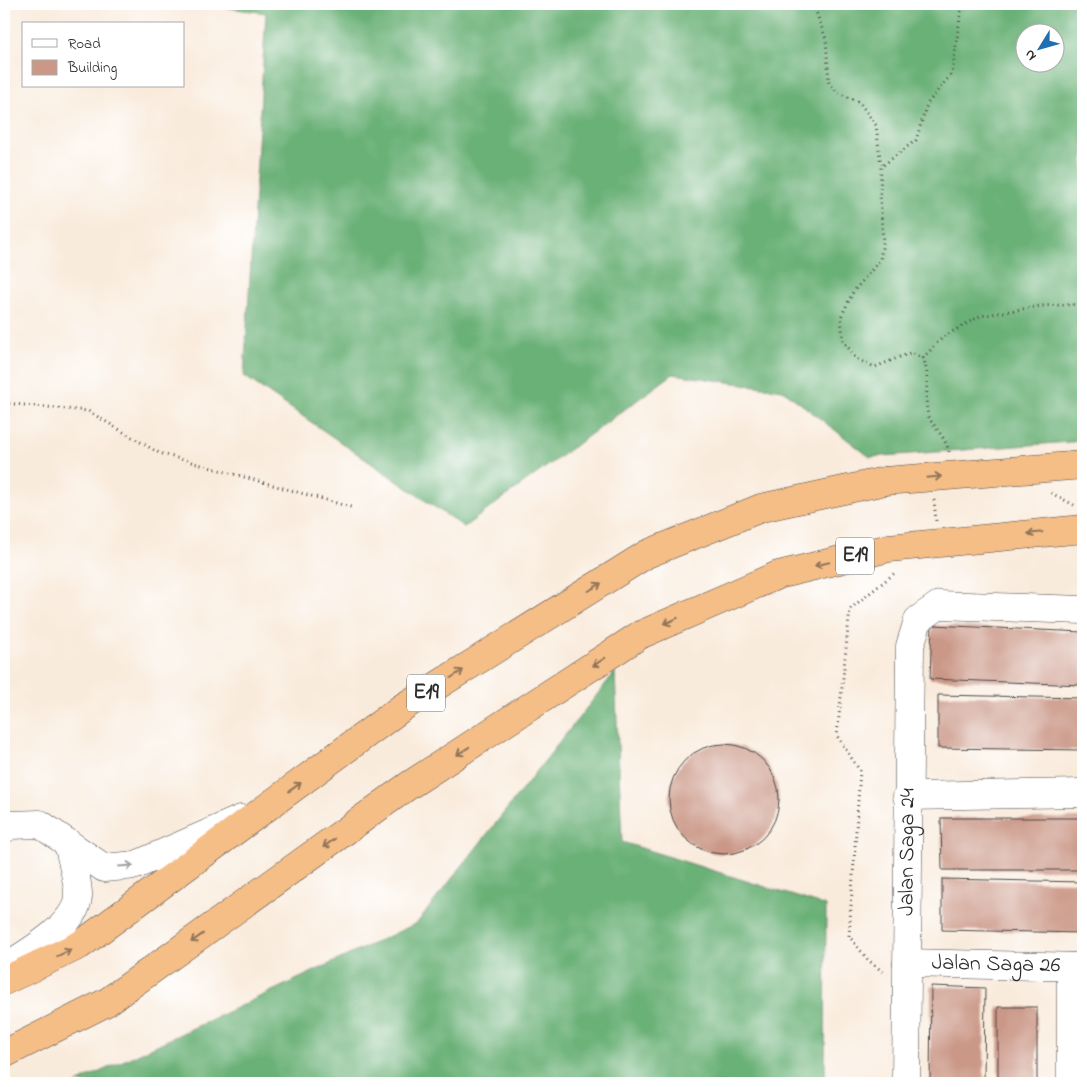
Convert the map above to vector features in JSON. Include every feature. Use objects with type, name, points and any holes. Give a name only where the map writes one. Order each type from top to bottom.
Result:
[{"type":"highway","name":"E19","points":[[4,981],[80,945],[403,708],[647,554],[761,508],[885,481],[1083,465]]},
{"type":"highway","name":"E19","points":[[4,1054],[107,1002],[408,786],[640,635],[778,575],[889,548],[1083,529]]},
{"type":"street","name":"Jalan Saga 24","points":[[906,1083],[907,796],[910,646],[918,620],[939,605],[1083,610]]},
{"type":"street","points":[[907,796],[1083,793]]},
{"type":"street","points":[[4,829],[11,825],[40,824],[104,868],[136,865],[264,809]]},
{"type":"street","points":[[4,968],[37,947],[66,923],[78,898],[68,843]]},
{"type":"street","name":"Jalan Saga 26","points":[[907,962],[1077,967]]},
{"type":"street","points":[[1071,1083],[1077,967]]},
{"type":"path","points":[[813,4],[826,39],[829,82],[837,92],[859,102],[876,125],[881,167]]},
{"type":"path","points":[[923,358],[943,337],[980,316],[1040,306],[1083,304]]},
{"type":"path","points":[[4,403],[88,411],[160,453],[354,508]]},
{"type":"green space","points":[[200,4],[1083,4],[1083,441],[870,457],[783,390],[673,374],[464,527],[244,376],[266,13]]},
{"type":"green space","points":[[615,672],[622,842],[826,906],[825,1083],[76,1083],[417,923]]},
{"type":"building","points":[[932,625],[1083,632],[1083,685],[930,679]]},
{"type":"building","points":[[938,695],[1083,698],[1083,750],[938,748]]},
{"type":"building","points":[[724,744],[745,748],[763,760],[775,778],[779,799],[775,820],[763,838],[745,850],[724,854],[703,850],[685,838],[673,820],[669,799],[673,778],[685,760],[703,748]]},
{"type":"building","points":[[941,818],[1083,818],[1083,870],[942,870]]},
{"type":"building","points":[[942,879],[1083,882],[1083,933],[942,930]]},
{"type":"building","points":[[931,986],[985,988],[984,1083],[930,1083]]},
{"type":"building","points":[[998,1007],[1037,1007],[1037,1083],[998,1083]]}]
